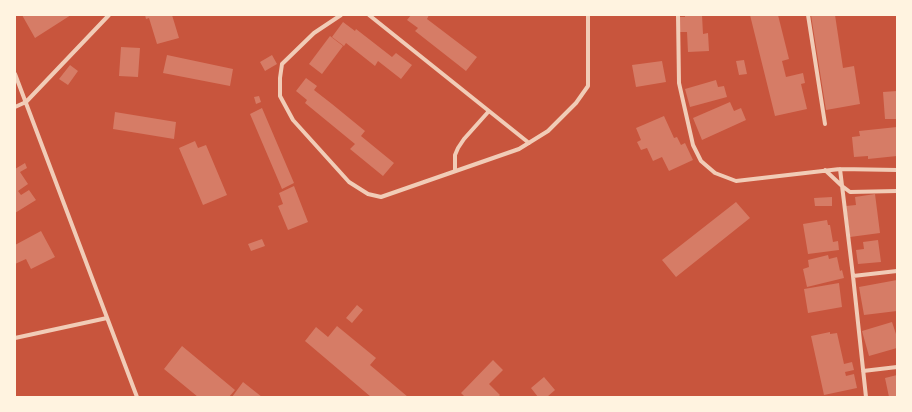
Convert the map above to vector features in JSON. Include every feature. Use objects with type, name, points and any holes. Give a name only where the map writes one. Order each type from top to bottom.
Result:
[{"type":"street","points":[[15,108],[26,102],[109,15]]},
{"type":"street","points":[[341,15],[314,33],[282,64],[280,96],[293,120],[349,182],[368,194],[381,197],[518,149],[548,131],[576,103],[588,86],[588,15]]},
{"type":"street","points":[[369,15],[529,143]]},
{"type":"street","points":[[678,15],[679,83],[693,145],[701,161],[715,173],[736,181],[825,170],[897,170]]},
{"type":"street","points":[[808,15],[825,124]]},
{"type":"street","points":[[15,74],[137,397]]},
{"type":"street","points":[[455,171],[455,155],[458,148],[489,111]]},
{"type":"street","points":[[840,169],[866,397]]},
{"type":"street","points":[[825,170],[850,192],[897,191]]},
{"type":"street","points":[[853,276],[897,271]]},
{"type":"street","points":[[15,338],[107,318]]},
{"type":"street","points":[[863,371],[897,367]]},
{"type":"building","points":[[22,15],[71,15],[35,38]]},
{"type":"building","points":[[145,15],[172,15],[179,38],[157,44],[149,18],[146,19]]},
{"type":"building","points":[[411,15],[429,15],[427,19],[477,57],[466,71],[415,31],[418,28],[407,20]]},
{"type":"building","points":[[685,15],[702,15],[703,34],[708,33],[709,51],[688,52],[687,32],[680,32],[679,17],[685,17]]},
{"type":"building","points":[[750,15],[778,15],[789,59],[782,61],[786,77],[803,73],[805,83],[801,84],[807,109],[775,116]]},
{"type":"building","points":[[811,15],[835,15],[843,68],[854,66],[860,104],[826,110]]},
{"type":"building","points":[[343,22],[355,31],[356,29],[392,57],[396,53],[412,65],[401,79],[378,61],[375,66],[346,43],[344,46],[332,37]]},
{"type":"building","points":[[330,36],[343,46],[322,74],[309,64]]},
{"type":"building","points":[[121,47],[140,48],[138,77],[119,76]]},
{"type":"building","points":[[167,55],[233,69],[230,86],[163,73]]},
{"type":"building","points":[[272,55],[277,64],[265,71],[260,62]]},
{"type":"building","points":[[744,60],[747,74],[739,75],[736,61]]},
{"type":"building","points":[[662,61],[666,82],[636,87],[632,65]]},
{"type":"building","points":[[70,65],[78,71],[68,85],[59,79]]},
{"type":"building","points":[[306,78],[317,86],[314,90],[365,131],[361,136],[394,163],[383,176],[350,149],[355,144],[305,103],[307,100],[296,91]]},
{"type":"building","points":[[716,80],[718,87],[724,86],[727,97],[690,107],[685,89]]},
{"type":"building","points":[[897,91],[897,119],[885,119],[883,92]]},
{"type":"building","points":[[259,96],[261,102],[256,104],[254,97]]},
{"type":"building","points":[[730,102],[734,111],[741,108],[746,120],[702,140],[693,118]]},
{"type":"building","points":[[262,108],[294,183],[282,189],[250,114]]},
{"type":"building","points":[[115,112],[176,122],[174,139],[113,129]]},
{"type":"building","points":[[664,116],[674,138],[677,137],[681,145],[685,143],[693,160],[669,171],[662,157],[653,161],[647,148],[641,150],[637,142],[641,140],[636,128]]},
{"type":"building","points":[[897,127],[897,156],[868,159],[868,156],[854,157],[852,137],[860,136],[859,131]]},
{"type":"building","points":[[195,141],[198,148],[206,145],[227,195],[203,205],[179,148]]},
{"type":"building","points":[[25,163],[27,168],[20,172],[28,184],[18,191],[21,195],[29,190],[36,200],[15,213],[15,169]]},
{"type":"building","points":[[294,186],[308,222],[288,230],[278,206],[283,204],[279,193]]},
{"type":"building","points":[[875,194],[880,233],[850,237],[846,206],[856,205],[855,197]]},
{"type":"building","points":[[832,197],[832,206],[815,206],[814,198]]},
{"type":"building","points":[[736,202],[750,218],[676,277],[662,260]]},
{"type":"building","points":[[827,220],[828,225],[830,225],[833,242],[838,241],[839,250],[808,254],[803,224]]},
{"type":"building","points":[[41,231],[55,257],[31,269],[26,259],[15,264],[15,245]]},
{"type":"building","points":[[262,239],[265,246],[251,251],[248,244]]},
{"type":"building","points":[[878,240],[881,262],[858,264],[856,250],[864,249],[863,242]]},
{"type":"building","points":[[828,255],[829,259],[837,257],[840,271],[842,270],[844,278],[807,287],[803,269],[809,267],[808,260]]},
{"type":"building","points":[[897,280],[897,311],[864,315],[859,287]]},
{"type":"building","points":[[839,283],[842,307],[808,313],[804,289]]},
{"type":"building","points":[[357,305],[363,310],[352,323],[346,318]]},
{"type":"building","points":[[892,322],[897,337],[897,348],[869,356],[862,331]]},
{"type":"building","points":[[337,326],[376,358],[370,365],[408,397],[371,397],[305,341],[316,327],[328,337]]},
{"type":"building","points":[[830,332],[830,334],[837,333],[844,364],[852,362],[854,370],[845,372],[846,376],[854,374],[857,388],[824,395],[811,336]]},
{"type":"building","points":[[182,346],[235,390],[229,397],[198,397],[164,369]]},
{"type":"building","points":[[493,360],[503,370],[489,384],[500,395],[498,397],[465,397],[461,393]]},
{"type":"building","points":[[897,375],[897,397],[889,397],[885,378]]},
{"type":"building","points":[[544,377],[555,390],[547,397],[538,397],[531,388]]},
{"type":"building","points":[[243,382],[262,397],[232,397]]}]
